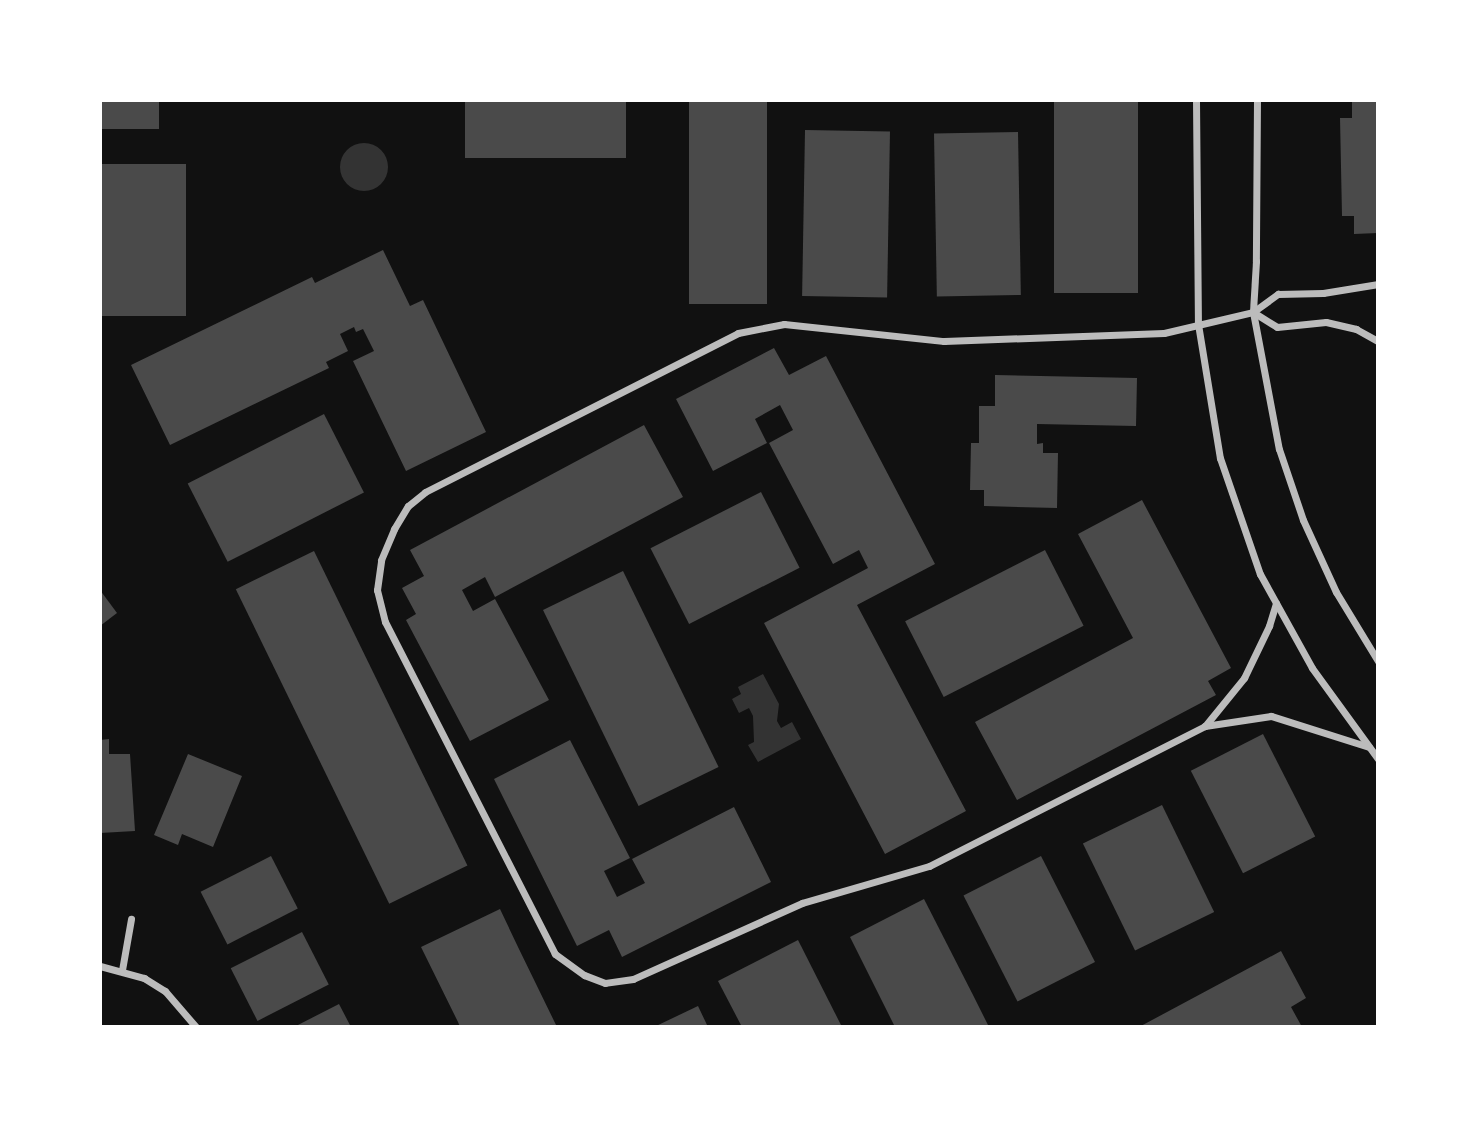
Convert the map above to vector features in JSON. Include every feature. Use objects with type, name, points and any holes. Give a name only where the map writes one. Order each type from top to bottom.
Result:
[{"type":"street","points":[[1196,100],[1198,324],[1220,458],[1260,574],[1312,668],[1378,759]]},
{"type":"street","points":[[1257,100],[1253,312],[1279,449],[1303,520],[1336,592],[1378,661]]},
{"type":"street","points":[[1369,747],[1271,716],[1205,726],[929,866],[802,903],[634,979],[605,983],[584,975],[555,954],[385,621],[377,590],[381,560],[394,530],[408,506],[425,492],[738,332],[785,324],[944,341],[1164,333],[1253,312],[1278,294],[1324,293],[1378,284]]},
{"type":"street","points":[[1253,312],[1277,327],[1326,323],[1356,329],[1378,341]]},
{"type":"street","points":[[1205,726],[1244,678],[1269,626],[1276,603]]},
{"type":"street","points":[[122,970],[131,919]]},
{"type":"street","points":[[100,966],[144,978],[165,991],[196,1027]]},
{"type":"shaded area","points":[[364,143],[381,150],[388,167],[381,184],[364,191],[347,184],[340,167],[347,150]]},
{"type":"shaded area","points":[[763,674],[779,704],[777,721],[781,728],[792,722],[801,739],[758,762],[748,745],[754,742],[753,716],[749,708],[739,713],[732,699],[741,694],[738,687]]},
{"type":"building","points":[[100,100],[159,100],[159,129],[100,129]]},
{"type":"building","points":[[465,100],[626,100],[626,158],[465,158]]},
{"type":"building","points":[[689,100],[767,100],[767,304],[689,304]]},
{"type":"building","points":[[1054,100],[1138,100],[1138,293],[1054,293]]},
{"type":"building","points":[[1378,100],[1378,233],[1354,234],[1354,216],[1342,216],[1340,118],[1352,118],[1352,101]]},
{"type":"building","points":[[805,130],[890,131],[887,297],[802,296]]},
{"type":"building","points":[[1018,132],[1021,295],[937,296],[934,133]]},
{"type":"building","points":[[100,164],[186,164],[186,316],[100,316]]},
{"type":"building","points":[[383,250],[410,306],[423,300],[486,432],[406,471],[353,361],[374,351],[363,329],[356,332],[354,327],[340,334],[348,351],[326,362],[329,368],[170,445],[131,365],[312,277],[315,283]]},
{"type":"building","points":[[774,348],[789,375],[826,356],[935,564],[857,605],[966,811],[885,854],[764,623],[868,568],[859,550],[833,564],[769,443],[793,430],[780,405],[755,419],[767,443],[713,471],[676,399]]},
{"type":"building","points":[[995,375],[1137,378],[1136,426],[1037,424],[1037,444],[1043,443],[1043,453],[1058,453],[1057,508],[984,506],[984,490],[970,490],[971,443],[979,443],[979,406],[995,406]]},
{"type":"building","points":[[324,414],[364,492],[228,562],[188,483]]},
{"type":"building","points":[[644,425],[683,497],[495,597],[485,577],[462,590],[473,611],[495,599],[549,700],[470,741],[406,620],[416,614],[402,588],[424,576],[410,550]]},
{"type":"building","points":[[761,492],[800,568],[689,624],[651,548]]},
{"type":"building","points":[[1142,500],[1231,668],[1208,681],[1216,695],[1017,800],[975,722],[1133,638],[1078,534]]},
{"type":"building","points":[[1045,550],[1084,626],[944,697],[905,621]]},
{"type":"building","points":[[314,551],[467,866],[389,904],[236,589]]},
{"type":"building","points":[[623,571],[719,767],[639,806],[543,610]]},
{"type":"building","points":[[100,590],[117,613],[100,626]]},
{"type":"building","points":[[1263,734],[1315,836],[1243,873],[1191,771]]},
{"type":"building","points":[[109,739],[109,754],[130,754],[135,831],[100,833],[100,740]]},
{"type":"building","points":[[570,740],[630,858],[604,871],[617,897],[645,883],[632,859],[734,807],[771,882],[622,957],[609,930],[577,946],[494,779]]},
{"type":"building","points":[[188,754],[242,776],[213,847],[182,834],[178,845],[154,835]]},
{"type":"building","points":[[1162,805],[1214,912],[1135,951],[1083,844]]},
{"type":"building","points":[[271,856],[298,909],[227,944],[201,892]]},
{"type":"building","points":[[1041,856],[1095,962],[1018,1002],[963,895]]},
{"type":"building","points":[[924,899],[989,1027],[895,1027],[850,937]]},
{"type":"building","points":[[500,909],[557,1027],[460,1027],[421,947]]},
{"type":"building","points":[[302,932],[329,985],[258,1021],[231,968]]},
{"type":"building","points":[[798,940],[842,1027],[742,1027],[718,981]]},
{"type":"building","points":[[1281,951],[1306,998],[1291,1007],[1302,1027],[1139,1027]]},
{"type":"building","points":[[339,1004],[351,1027],[294,1027]]},
{"type":"building","points":[[698,1006],[708,1027],[654,1027]]}]
